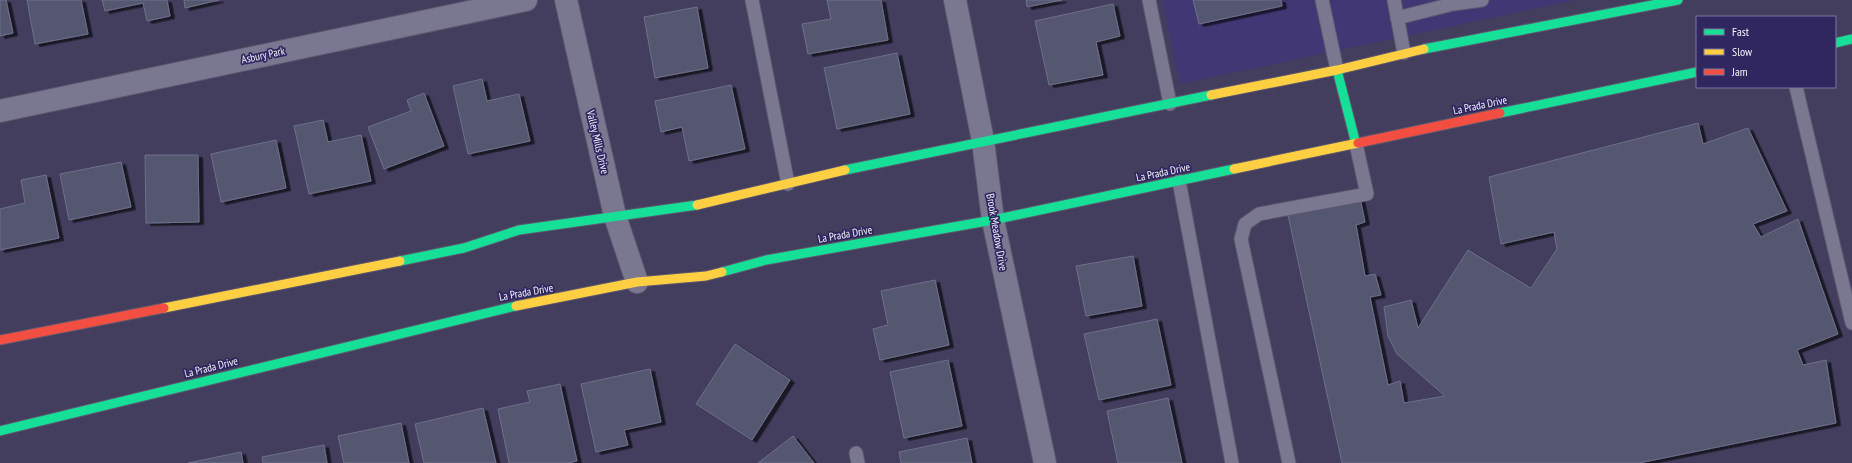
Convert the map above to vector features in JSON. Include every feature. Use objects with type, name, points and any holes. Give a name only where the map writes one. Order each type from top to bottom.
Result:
[{"type":"main road","points":[[0,340],[464,248],[519,230],[708,204],[833,172],[1338,70],[1404,53],[1678,0]]},
{"type":"main road","points":[[1836,43],[1852,39]]},
{"type":"main road","points":[[1338,70],[1356,144]]},
{"type":"main road","name":"La Prada Drive","points":[[0,431],[494,310],[637,282],[706,276],[774,259],[993,220],[1696,72]]},
{"type":"street","name":"Asbury Park","points":[[0,111],[526,0]]},
{"type":"street","name":"Valley Mills Drive","points":[[566,0],[615,216],[637,282]]},
{"type":"street","name":"Brook Meadow Drive","points":[[955,0],[983,141],[993,220],[1045,463]]},
{"type":"lane","points":[[752,0],[788,184]]},
{"type":"lane","points":[[1149,0],[1170,104]]},
{"type":"lane","points":[[1322,0],[1338,70]]},
{"type":"lane","points":[[1394,0],[1404,53]]},
{"type":"lane","points":[[1397,18],[1453,4],[1482,0]]},
{"type":"lane","points":[[1796,88],[1852,323]]},
{"type":"lane","points":[[1288,463],[1241,239],[1245,224],[1258,214],[1367,194],[1356,144]]},
{"type":"lane","points":[[1179,181],[1232,463]]},
{"type":"shaded area","points":[[1162,0],[1575,0],[1180,84]]},
{"type":"building","points":[[0,0],[6,0],[13,33],[0,36]]},
{"type":"building","points":[[27,0],[81,0],[88,34],[35,44]]},
{"type":"building","points":[[102,0],[167,0],[170,16],[147,21],[143,3],[105,11]]},
{"type":"building","points":[[184,0],[219,0],[185,8]]},
{"type":"building","points":[[827,0],[881,0],[888,40],[808,54],[802,24],[831,19]]},
{"type":"building","points":[[1026,0],[1062,0],[1027,7]]},
{"type":"building","points":[[1193,0],[1281,0],[1282,6],[1199,24]]},
{"type":"building","points":[[1113,4],[1120,36],[1096,42],[1103,75],[1049,85],[1035,21]]},
{"type":"building","points":[[697,7],[708,68],[655,78],[644,17]]},
{"type":"building","points":[[897,53],[910,114],[837,129],[824,68]]},
{"type":"building","points":[[482,79],[487,101],[519,94],[530,141],[468,154],[453,86]]},
{"type":"building","points":[[731,85],[745,149],[689,161],[682,127],[661,132],[655,101]]},
{"type":"building","points":[[424,93],[444,146],[384,169],[368,127],[411,111],[407,100]]},
{"type":"building","points":[[323,120],[328,142],[361,135],[371,181],[309,194],[294,126]]},
{"type":"building","points":[[1698,123],[1703,144],[1748,128],[1787,211],[1753,224],[1761,237],[1798,219],[1838,334],[1797,350],[1803,365],[1826,360],[1836,423],[1639,463],[1342,463],[1288,215],[1360,198],[1365,222],[1356,225],[1365,276],[1375,274],[1381,295],[1370,297],[1388,385],[1400,381],[1404,403],[1445,396],[1397,354],[1388,336],[1384,307],[1411,300],[1418,328],[1468,250],[1531,288],[1557,249],[1554,232],[1501,244],[1489,177]]},
{"type":"building","points":[[276,140],[286,188],[221,202],[211,154]]},
{"type":"building","points":[[145,155],[198,155],[199,222],[146,223]]},
{"type":"building","points":[[121,162],[131,207],[69,220],[60,174]]},
{"type":"building","points":[[46,175],[59,238],[0,250],[0,209],[25,203],[21,180]]},
{"type":"building","points":[[1133,256],[1142,306],[1086,316],[1076,266]]},
{"type":"building","points":[[935,280],[949,345],[880,360],[873,329],[888,325],[881,291]]},
{"type":"building","points":[[1157,319],[1171,385],[1099,400],[1084,334]]},
{"type":"building","points":[[735,344],[790,380],[752,440],[696,404]]},
{"type":"building","points":[[948,360],[962,426],[904,438],[890,372]]},
{"type":"building","points":[[650,369],[661,422],[624,430],[628,445],[596,452],[581,384]]},
{"type":"building","points":[[560,384],[577,461],[568,463],[509,463],[498,409],[530,402],[527,391]]},
{"type":"building","points":[[1168,398],[1182,463],[1118,463],[1107,411]]},
{"type":"building","points":[[483,408],[496,463],[424,463],[415,424]]},
{"type":"building","points":[[401,423],[409,463],[344,463],[338,436]]},
{"type":"building","points":[[793,436],[814,463],[758,463]]},
{"type":"building","points":[[967,438],[972,463],[901,463],[899,452]]},
{"type":"building","points":[[324,445],[327,463],[263,463],[262,457]]},
{"type":"building","points":[[241,452],[243,463],[188,463]]},
{"type":"traffic: fast","points":[[1424,49],[1678,0]]},
{"type":"traffic: fast","points":[[1836,43],[1852,39]]},
{"type":"traffic: fast","points":[[1337,70],[1356,144]]},
{"type":"traffic: fast","points":[[1500,113],[1696,72]]},
{"type":"traffic: fast","points":[[845,170],[1211,95]]},
{"type":"traffic: fast","points":[[722,272],[766,260],[993,220],[1234,169]]},
{"type":"traffic: fast","points":[[400,261],[464,248],[519,230],[697,205]]},
{"type":"traffic: fast","points":[[0,431],[516,306]]},
{"type":"traffic: slow","points":[[1211,95],[1337,70],[1424,49]]},
{"type":"traffic: slow","points":[[1234,169],[1358,143]]},
{"type":"traffic: slow","points":[[697,205],[845,170]]},
{"type":"traffic: slow","points":[[164,308],[400,261]]},
{"type":"traffic: slow","points":[[516,306],[637,282],[706,276],[722,272]]},
{"type":"traffic: jam","points":[[1358,143],[1500,113]]},
{"type":"traffic: jam","points":[[0,340],[164,308]]}]
